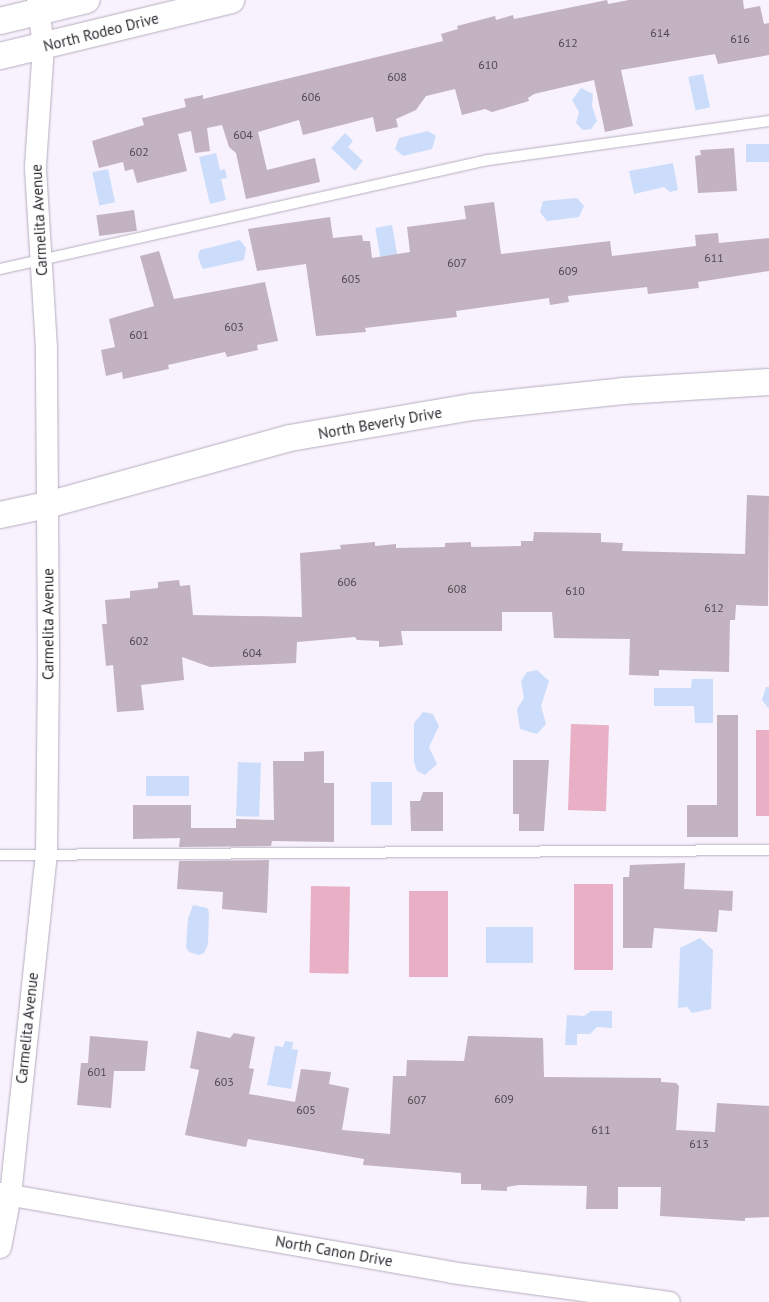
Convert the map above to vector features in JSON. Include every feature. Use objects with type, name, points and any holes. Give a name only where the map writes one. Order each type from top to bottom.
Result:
[{"type":"street","points":[[0,21],[37,6],[87,0]]},
{"type":"street","name":"North Rodeo Drive","points":[[0,56],[231,0]]},
{"type":"street","name":"Carmelita Avenue","points":[[0,1247],[46,855],[47,506],[42,259],[35,166],[43,46],[37,6]]},
{"type":"street","name":"North Beverly Drive","points":[[0,515],[47,506],[290,438],[472,407],[623,391],[769,382]]},
{"type":"street","name":"North Canon Drive","points":[[5,1194],[461,1274],[668,1302]]},
{"type":"lane","points":[[0,269],[488,160],[769,121]]},
{"type":"lane","points":[[0,855],[769,850]]},
{"type":"shaded area","points":[[571,724],[609,725],[606,811],[568,810]]},
{"type":"shaded area","points":[[756,730],[769,730],[769,816],[756,816]]},
{"type":"shaded area","points":[[574,884],[613,884],[613,970],[574,970]]},
{"type":"shaded area","points":[[311,886],[350,887],[348,974],[309,973]]},
{"type":"shaded area","points":[[409,891],[448,891],[448,977],[409,977]]},
{"type":"water","points":[[703,74],[710,107],[695,110],[688,77]]},
{"type":"water","points":[[581,88],[593,94],[592,106],[597,121],[591,129],[583,130],[576,123],[579,112],[572,100]]},
{"type":"water","points":[[428,131],[436,136],[432,149],[403,156],[395,149],[399,138]]},
{"type":"water","points":[[345,133],[353,141],[348,147],[363,161],[355,171],[331,148]]},
{"type":"water","points":[[746,144],[769,144],[769,162],[746,162]]},
{"type":"water","points":[[216,153],[220,170],[225,169],[227,178],[221,179],[226,200],[210,204],[199,157]]},
{"type":"water","points":[[673,163],[678,190],[670,192],[664,187],[634,194],[629,171]]},
{"type":"water","points":[[108,169],[115,202],[99,206],[92,172]]},
{"type":"water","points":[[577,198],[584,206],[579,217],[547,221],[540,212],[543,201]]},
{"type":"water","points":[[392,225],[399,264],[382,267],[375,228]]},
{"type":"water","points":[[240,240],[246,248],[244,260],[203,269],[198,256],[200,250]]},
{"type":"water","points":[[537,670],[549,681],[541,706],[546,724],[537,734],[520,729],[517,709],[524,698],[521,681],[527,672]]},
{"type":"water","points":[[692,679],[713,679],[713,723],[695,723],[694,706],[654,706],[654,688],[691,688]]},
{"type":"water","points":[[766,687],[769,687],[769,709],[762,700]]},
{"type":"water","points":[[423,712],[433,714],[439,726],[429,747],[437,764],[425,775],[417,771],[414,762],[414,723]]},
{"type":"water","points":[[238,762],[261,763],[259,817],[236,816]]},
{"type":"water","points":[[146,776],[189,776],[189,796],[146,796]]},
{"type":"water","points":[[371,782],[392,782],[392,825],[371,825]]},
{"type":"water","points":[[193,905],[207,908],[209,912],[208,944],[204,953],[199,955],[189,952],[186,948],[188,919]]},
{"type":"water","points":[[486,927],[533,927],[533,963],[486,963]]},
{"type":"water","points":[[700,938],[713,950],[711,1009],[692,1013],[687,1007],[678,1008],[680,948]]},
{"type":"water","points":[[591,1011],[612,1011],[612,1028],[597,1027],[590,1034],[577,1034],[577,1045],[565,1045],[567,1015],[584,1016]]},
{"type":"water","points":[[285,1041],[293,1042],[292,1049],[298,1050],[291,1089],[267,1085],[275,1046],[283,1047]]},
{"type":"building","points":[[607,0],[608,4],[629,0],[743,0],[744,9],[760,6],[764,24],[769,23],[769,55],[718,64],[715,54],[621,70],[633,126],[605,132],[594,80],[534,94],[528,98],[529,101],[492,112],[485,109],[462,115],[455,89],[426,96],[416,110],[396,119],[398,127],[376,132],[373,117],[303,135],[299,120],[258,132],[267,170],[315,158],[320,182],[246,199],[236,153],[229,147],[222,125],[207,128],[210,151],[195,153],[191,131],[178,134],[187,171],[137,183],[133,169],[125,171],[123,162],[99,168],[92,141],[144,125],[142,118],[186,107],[184,99],[203,95],[203,99],[443,41],[441,34],[458,29],[457,26],[495,16],[496,20],[513,15],[514,19]]},
{"type":"building","points":[[734,148],[737,191],[698,193],[695,156],[701,155],[700,150]]},
{"type":"building","points":[[494,202],[501,254],[610,241],[612,256],[696,246],[695,235],[718,233],[719,243],[769,238],[769,271],[698,282],[699,288],[648,294],[647,287],[568,296],[569,302],[550,305],[549,298],[456,311],[457,317],[365,328],[366,332],[316,336],[306,264],[257,271],[248,229],[330,217],[333,238],[362,235],[363,241],[370,241],[372,258],[410,252],[407,227],[466,219],[464,206]]},
{"type":"building","points":[[134,210],[137,231],[99,236],[96,215]]},
{"type":"building","points":[[159,251],[174,299],[265,282],[278,341],[257,345],[258,350],[227,357],[225,352],[168,365],[169,369],[123,379],[122,372],[106,376],[101,350],[115,347],[109,319],[154,306],[140,256]]},
{"type":"building","points":[[747,495],[769,496],[768,606],[736,605],[735,620],[730,620],[729,672],[659,670],[659,676],[629,675],[630,639],[554,638],[552,612],[502,612],[502,631],[401,631],[403,645],[379,647],[379,641],[357,640],[355,637],[297,642],[296,663],[210,667],[182,657],[184,680],[141,685],[144,710],[117,712],[113,665],[106,666],[102,624],[107,624],[105,600],[130,598],[130,591],[158,588],[158,582],[179,580],[180,586],[190,585],[193,615],[302,617],[300,553],[341,549],[340,545],[375,542],[375,546],[396,544],[396,548],[445,547],[445,543],[471,542],[471,547],[521,546],[521,541],[533,541],[534,532],[601,533],[601,542],[623,543],[622,551],[745,554]]},
{"type":"building","points":[[717,715],[738,715],[738,837],[687,837],[687,805],[717,805]]},
{"type":"building","points":[[324,751],[324,783],[334,783],[334,842],[272,841],[271,846],[179,847],[180,838],[133,839],[133,805],[191,805],[191,828],[236,828],[236,819],[274,820],[273,761],[304,761],[304,752]]},
{"type":"building","points":[[513,760],[549,760],[544,831],[519,831],[519,814],[513,814]]},
{"type":"building","points":[[423,792],[443,792],[443,831],[411,831],[410,801],[420,801]]},
{"type":"building","points":[[269,860],[267,913],[222,909],[223,892],[177,889],[179,861]]},
{"type":"building","points":[[685,863],[684,889],[733,891],[732,911],[719,910],[717,932],[654,928],[652,948],[623,948],[623,877],[629,877],[630,865]]},
{"type":"building","points":[[197,1031],[230,1038],[234,1033],[255,1037],[249,1068],[254,1069],[249,1094],[295,1102],[301,1069],[331,1072],[329,1084],[349,1088],[342,1130],[390,1134],[393,1076],[406,1076],[407,1060],[464,1061],[468,1036],[543,1038],[544,1077],[661,1078],[661,1082],[676,1083],[679,1086],[676,1130],[715,1132],[717,1103],[769,1106],[769,1217],[745,1218],[745,1221],[660,1216],[661,1187],[618,1187],[618,1209],[586,1209],[587,1186],[519,1185],[507,1187],[507,1191],[481,1190],[481,1184],[461,1184],[461,1173],[363,1165],[364,1159],[248,1139],[246,1147],[185,1135],[199,1070],[190,1068]]},
{"type":"building","points":[[90,1036],[148,1041],[145,1071],[114,1071],[111,1108],[77,1105],[81,1063],[88,1063]]}]
